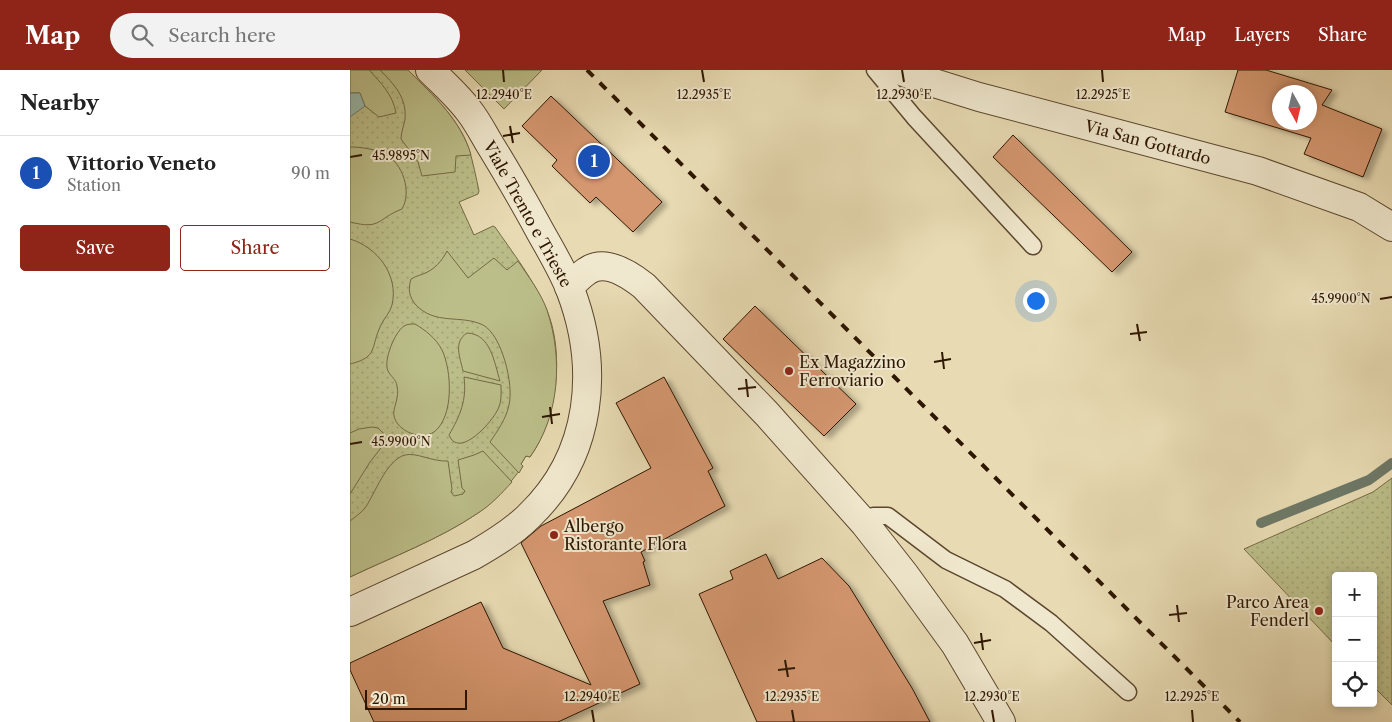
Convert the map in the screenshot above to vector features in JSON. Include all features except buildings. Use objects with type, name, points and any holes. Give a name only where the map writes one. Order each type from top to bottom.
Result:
[{"type":"street","name":"Viale Trento e Trieste","points":[[350,612],[474,555],[491,545],[529,516],[545,499],[573,452],[581,429],[587,401],[588,370],[586,342],[569,287],[525,204],[470,111],[430,70]]},
{"type":"street","name":"Via San Gottardo","points":[[899,70],[979,97],[1258,170],[1359,207],[1392,227]]},
{"type":"street","points":[[569,287],[588,269],[606,266],[631,275],[644,286],[767,414],[865,524],[906,575],[956,644],[1001,722]]},
{"type":"lane","points":[[875,70],[914,117],[1033,246]]},
{"type":"lane","points":[[865,524],[873,516],[888,516],[946,560],[1005,589],[1051,623],[1128,692]]},
{"type":"green space","points":[[350,70],[408,70],[451,116],[469,149],[479,191],[478,194],[459,202],[474,235],[493,226],[495,227],[529,276],[541,297],[552,325],[557,364],[552,404],[540,441],[530,457],[526,456],[521,464],[523,466],[497,497],[478,513],[448,531],[350,577]]},
{"type":"green space","points":[[350,70],[369,70],[389,95],[396,113],[379,117],[365,106],[360,93],[350,93]]},
{"type":"green space","points":[[380,70],[408,70],[453,119],[471,155],[456,156],[455,172],[422,176],[418,162],[401,139],[405,119],[402,98],[395,86]]},
{"type":"green space","points":[[465,70],[542,70],[504,109]]},
{"type":"green space","points":[[350,147],[381,152],[397,164],[406,186],[405,202],[402,209],[374,224],[350,222]]},
{"type":"green space","points":[[350,239],[369,248],[377,255],[389,273],[393,294],[391,308],[381,325],[370,354],[366,358],[350,364]]},
{"type":"green space","points":[[447,251],[468,278],[494,258],[507,270],[518,261],[538,291],[547,310],[552,328],[557,367],[553,405],[540,441],[530,457],[526,456],[521,464],[523,466],[519,473],[490,442],[506,415],[510,396],[510,385],[505,361],[496,339],[490,330],[483,325],[465,320],[439,317],[423,311],[415,304],[410,295],[411,279],[434,268]]},
{"type":"green space","points":[[415,324],[430,335],[440,346],[448,370],[449,393],[445,416],[440,425],[429,435],[410,433],[396,421],[394,413],[398,390],[396,382],[388,371],[387,366],[388,354],[397,334],[405,325]]},
{"type":"green space","points":[[467,333],[481,338],[486,344],[490,350],[500,381],[463,371],[459,355],[459,345]]},
{"type":"green space","points":[[464,377],[501,385],[501,397],[498,409],[490,422],[468,441],[460,443],[454,442],[449,435],[462,408],[465,385]]},
{"type":"green space","points":[[372,427],[378,428],[384,434],[384,444],[350,494],[350,433]]},
{"type":"green space","points":[[483,451],[512,482],[496,499],[483,510],[448,531],[350,577],[350,521],[365,508],[392,463],[398,458],[409,454],[448,461],[451,492],[454,496],[463,494],[465,491],[462,488],[458,460]]},
{"type":"green space","name":"Parco Area Fenderl","points":[[1392,478],[1392,705],[1377,690],[1377,572],[1332,572],[1332,642],[1244,549],[1373,492]]},
{"type":"shaded area","points":[[350,93],[360,93],[365,106],[350,117]]},
{"type":"waterway","points":[[1261,523],[1369,480],[1392,463]]},
{"type":"railway","points":[[587,70],[1240,722]]},
{"type":"place","name":"Vittorio Veneto","points":[[594,161]]},
{"type":"place","name":"Ex Magazzino Ferroviario","points":[[789,371]]},
{"type":"place","name":"Albergo Ristorante Flora","points":[[554,535]]},
{"type":"place","name":"Parco Area Fenderl","points":[[1319,611]]}]
